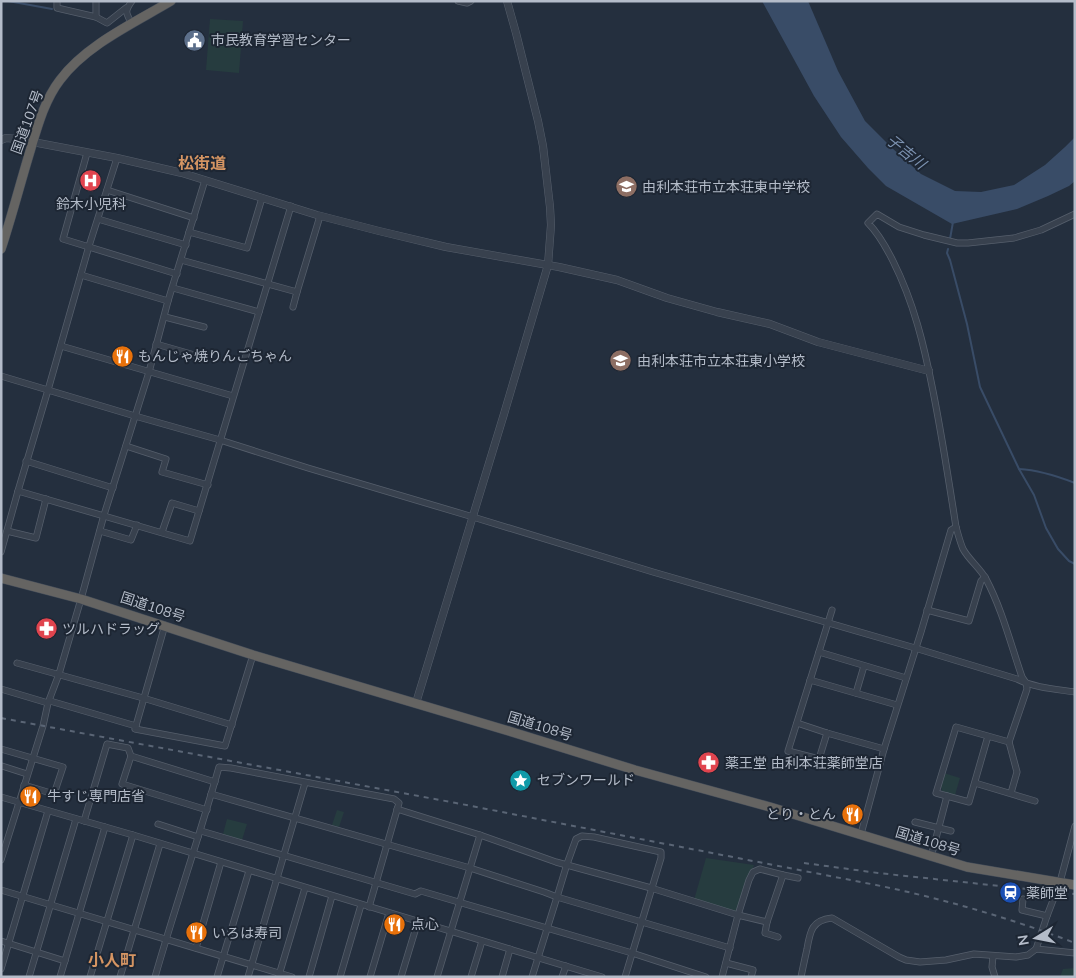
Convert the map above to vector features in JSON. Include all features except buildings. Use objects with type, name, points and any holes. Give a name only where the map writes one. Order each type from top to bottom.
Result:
[{"type":"highway","name":"国道107号","points":[[1,249],[33,142],[50,96],[60,80],[87,54],[171,1]]},
{"type":"highway","name":"国道108号","points":[[1,578],[81,599],[253,655],[598,757],[635,770],[770,806],[931,857],[967,867],[1075,885]]},
{"type":"street","points":[[57,1],[57,8],[96,17],[107,23],[132,1]]},
{"type":"street","points":[[96,1],[96,17]]},
{"type":"street","points":[[458,1],[471,1]]},
{"type":"street","points":[[416,703],[548,265],[550,207],[543,146],[507,1]]},
{"type":"street","points":[[126,8],[126,14],[132,24]]},
{"type":"street","points":[[1,140],[12,138],[117,158],[182,173],[320,216],[378,231],[446,247],[548,265],[617,280],[667,298],[770,324],[818,342],[929,371]]},
{"type":"street","points":[[87,153],[63,239],[177,274]]},
{"type":"street","points":[[1,552],[26,461],[117,158]]},
{"type":"street","points":[[1,860],[43,726],[112,488],[149,372],[168,301],[205,180]]},
{"type":"street","points":[[107,190],[194,218]]},
{"type":"street","points":[[190,232],[247,248],[262,198]]},
{"type":"street","points":[[18,490],[190,541],[291,206]]},
{"type":"street","points":[[1011,793],[1017,772],[1009,742],[1027,689],[1026,683],[1022,677],[995,598],[985,578],[963,549],[960,541],[929,371],[913,306],[902,278],[887,249],[868,223],[877,214],[898,226],[924,235],[968,243],[1014,238],[1041,230],[1075,214]]},
{"type":"street","points":[[293,307],[320,216]]},
{"type":"street","points":[[98,219],[186,245]]},
{"type":"street","points":[[181,260],[297,292]]},
{"type":"street","points":[[81,275],[168,301]]},
{"type":"street","points":[[173,288],[259,312]]},
{"type":"street","points":[[165,317],[204,327]]},
{"type":"street","points":[[156,344],[198,356]]},
{"type":"street","points":[[61,346],[233,396]]},
{"type":"street","points":[[1,376],[220,440],[646,570],[915,648],[1026,683],[1044,688],[1075,692]]},
{"type":"street","points":[[126,446],[166,459],[162,472],[208,485]]},
{"type":"street","points":[[26,461],[112,488]]},
{"type":"street","points":[[7,531],[36,538],[46,499]]},
{"type":"street","points":[[162,532],[172,502],[199,511]]},
{"type":"street","points":[[100,532],[131,540],[137,525]]},
{"type":"street","points":[[861,834],[884,749],[928,610],[950,530],[956,527]]},
{"type":"street","points":[[947,541],[960,541]]},
{"type":"street","points":[[928,610],[969,621],[980,582],[985,578]]},
{"type":"street","points":[[828,733],[819,759],[788,751],[832,610]]},
{"type":"street","points":[[165,625],[135,729],[225,746],[253,655]]},
{"type":"street","points":[[819,652],[906,678]]},
{"type":"street","points":[[17,663],[232,725]]},
{"type":"street","points":[[856,693],[864,666]]},
{"type":"street","points":[[810,680],[897,706]]},
{"type":"street","points":[[1,689],[136,726]]},
{"type":"street","points":[[797,723],[884,749]]},
{"type":"street","points":[[988,736],[969,802],[936,793],[956,726],[1009,742]]},
{"type":"street","points":[[84,821],[107,744],[128,748],[131,756],[122,784],[207,810]]},
{"type":"street","points":[[1,749],[63,767],[54,794],[24,785]]},
{"type":"street","points":[[131,756],[215,782]]},
{"type":"street","points":[[2,766],[28,774]]},
{"type":"street","points":[[155,977],[219,767],[394,799],[399,803],[369,907]]},
{"type":"street","points":[[248,977],[305,783]]},
{"type":"street","points":[[975,783],[1035,801]]},
{"type":"street","points":[[211,794],[470,868],[557,897],[730,948]]},
{"type":"street","points":[[931,857],[947,796]]},
{"type":"street","points":[[1,797],[602,977]]},
{"type":"street","points":[[397,809],[480,835],[556,862],[768,922]]},
{"type":"street","points":[[1,969],[48,810]]},
{"type":"street","points":[[29,977],[76,819]]},
{"type":"street","points":[[915,822],[952,832]]},
{"type":"street","points":[[158,824],[285,856],[415,894],[421,891],[632,953],[706,977]]},
{"type":"street","points":[[801,977],[809,934],[819,922],[832,918],[906,960],[920,962],[946,960],[974,954],[1016,957],[1028,955],[1036,949],[1060,882],[1074,827]]},
{"type":"street","points":[[1,828],[10,831]]},
{"type":"street","points":[[60,977],[105,828]]},
{"type":"street","points":[[90,977],[133,835]]},
{"type":"street","points":[[437,977],[480,835]]},
{"type":"street","points":[[532,977],[567,864],[576,839],[582,836],[661,852],[662,858],[625,977]]},
{"type":"street","points":[[120,977],[160,844]]},
{"type":"street","points":[[196,948],[221,862]]},
{"type":"street","points":[[722,977],[738,915],[753,872],[760,869],[783,876],[798,878]]},
{"type":"street","points":[[217,977],[249,871]]},
{"type":"street","points":[[778,937],[766,933],[783,876]]},
{"type":"street","points":[[279,975],[305,888]]},
{"type":"street","points":[[1,890],[252,965],[279,975],[292,977]]},
{"type":"street","points":[[309,977],[332,896]]},
{"type":"street","points":[[1022,899],[1022,910],[1047,916]]},
{"type":"street","points":[[340,977],[361,905]]},
{"type":"street","points":[[370,977],[389,913]]},
{"type":"street","points":[[401,977],[418,921]]},
{"type":"street","points":[[1,941],[65,961]]},
{"type":"street","points":[[471,977],[482,941]]},
{"type":"street","points":[[502,977],[510,949]]},
{"type":"street","points":[[1036,949],[1075,953]]},
{"type":"street","points":[[993,956],[992,967],[995,977]]},
{"type":"street","points":[[726,963],[753,970],[752,977]]},
{"type":"street","points":[[562,977],[566,966]]},
{"type":"green space","points":[[210,19],[243,21],[239,73],[206,70]]},
{"type":"green space","points":[[944,773],[960,778],[955,795],[942,791],[941,786]]},
{"type":"green space","points":[[337,810],[344,812],[339,827],[332,825]]},
{"type":"green space","points":[[227,819],[247,824],[242,840],[223,834]]},
{"type":"green space","points":[[706,858],[754,865],[738,913],[694,900]]},
{"type":"green space","points":[[1075,968],[1075,977],[1060,977],[1063,969]]},
{"type":"water","points":[[762,1],[808,1],[838,71],[865,121],[921,174],[955,191],[981,192],[1014,185],[1045,165],[1075,137],[1075,181],[1069,186],[1017,209],[952,224],[886,186],[841,137],[814,96]]},
{"type":"waterway","points":[[8,1],[52,9]]},
{"type":"waterway","points":[[950,239],[953,222]]},
{"type":"waterway","points":[[948,249],[947,253],[967,324],[980,387],[1019,469],[1034,495],[1046,528],[1058,549],[1069,561],[1075,564]]},
{"type":"waterway","points":[[1019,469],[1047,474],[1075,483]]},
{"type":"railway","points":[[1,718],[456,803],[876,885],[927,896],[977,910],[1075,943]]},
{"type":"railway","points":[[804,863],[878,873],[1075,894]]},
{"type":"place","name":"市民教育学習センター","points":[[195,40]]},
{"type":"place","name":"鈴木小児科","points":[[91,181]]},
{"type":"place","name":"由利本荘市立本荘東中学校","points":[[626,187]]},
{"type":"place","name":"もんじゃ焼りんごちゃん","points":[[122,356]]},
{"type":"place","name":"由利本荘市立本荘東小学校","points":[[621,361]]},
{"type":"place","name":"ツルハドラッグ","points":[[46,629]]},
{"type":"place","name":"薬王堂 由利本荘薬師堂店","points":[[709,763]]},
{"type":"place","name":"セブンワールド","points":[[521,780]]},
{"type":"place","name":"牛すじ専門店省","points":[[31,796]]},
{"type":"place","name":"とり・とん","points":[[852,814]]},
{"type":"place","name":"薬師堂","points":[[1010,893]]},
{"type":"place","name":"点心","points":[[395,924]]},
{"type":"place","name":"いろは寿司","points":[[196,933]]},
{"type":"district","name":"松街道","points":[[202,163]]},
{"type":"district","name":"小人町","points":[[112,960]]},
{"type":"water label","name":"子吉川","points":[[906,152]]}]
